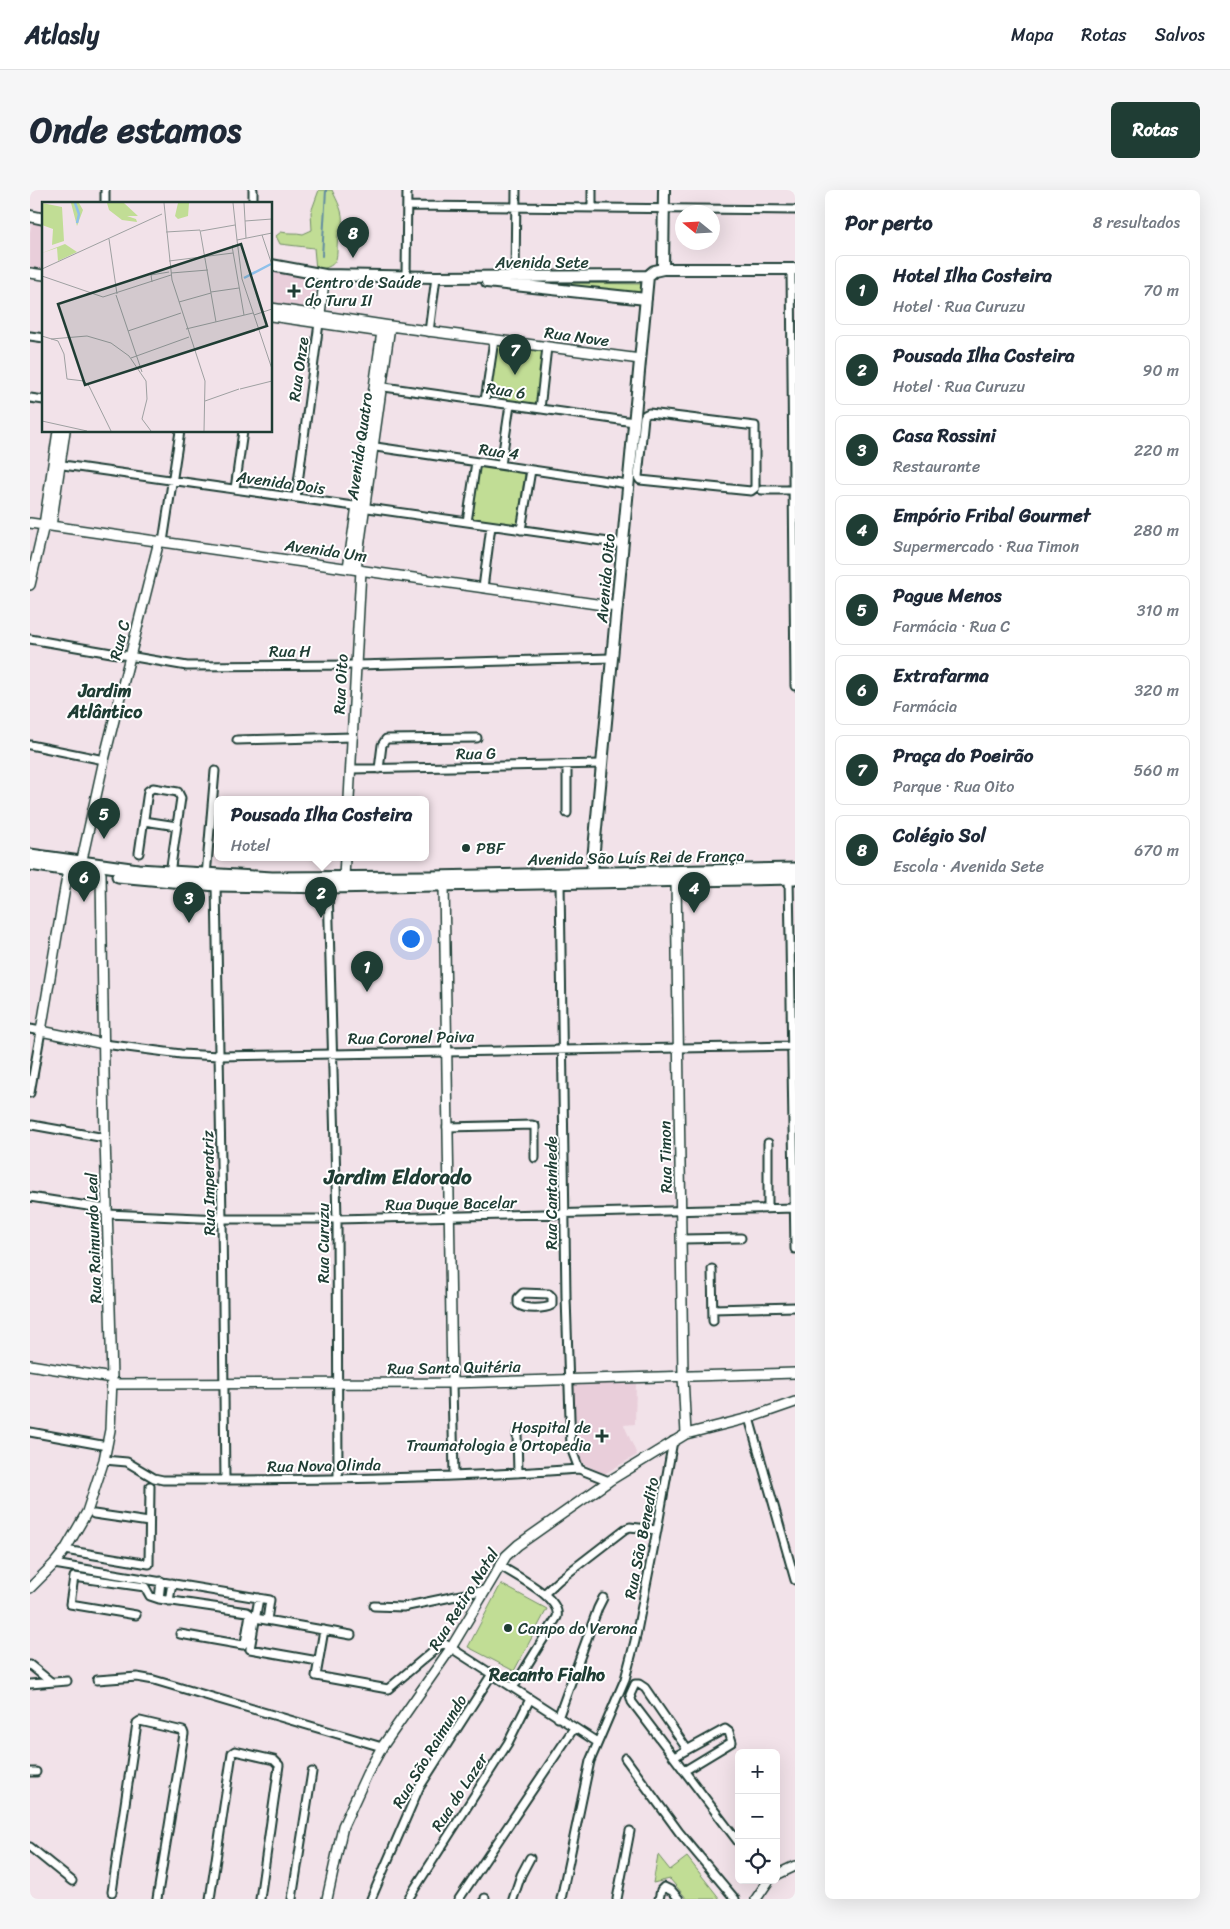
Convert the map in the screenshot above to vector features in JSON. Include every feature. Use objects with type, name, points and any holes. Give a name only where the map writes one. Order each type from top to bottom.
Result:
[{"type":"main road","points":[[664,190],[664,269]]},
{"type":"main road","name":"Avenida Sete","points":[[272,265],[325,274],[436,277],[648,276]]},
{"type":"main road","points":[[648,276],[654,271],[664,269],[793,269]]},
{"type":"main road","name":"Avenida Oito","points":[[594,878],[602,764],[628,484],[636,444],[634,422],[643,360],[648,276]]},
{"type":"main road","name":"Avenida Sete","points":[[436,277],[646,299]]},
{"type":"main road","name":"Avenida São Luís Rei de França","points":[[30,855],[81,864],[98,870],[216,885],[328,887],[440,881],[793,875]]},
{"type":"main road","name":"Avenida São Luís Rei de França","points":[[30,864],[68,870],[206,876],[560,883],[594,878],[676,880],[793,875]]},
{"type":"street","points":[[406,276],[407,190]]},
{"type":"street","points":[[515,277],[516,190]]},
{"type":"street","points":[[592,190],[592,208]]},
{"type":"street","points":[[407,206],[795,210]]},
{"type":"street","points":[[793,269],[795,686]]},
{"type":"street","name":"Rua Onze","points":[[296,498],[325,274]]},
{"type":"street","points":[[429,332],[436,277]]},
{"type":"street","points":[[272,308],[382,332],[390,326]]},
{"type":"street","points":[[272,316],[390,326]]},
{"type":"street","name":"Rua Nove","points":[[390,326],[643,360]]},
{"type":"street","name":"Avenida Quatro","points":[[378,386],[390,326]]},
{"type":"street","name":"Avenida Quatro","points":[[355,569],[361,507],[378,386],[382,332]]},
{"type":"street","points":[[485,401],[494,340]]},
{"type":"street","points":[[540,409],[547,347]]},
{"type":"street","name":"Rua 6","points":[[378,386],[634,422]]},
{"type":"street","points":[[501,465],[510,405]]},
{"type":"street","points":[[649,413],[752,424],[756,428],[755,488],[751,491],[640,480],[638,477],[636,444],[645,415],[649,413]]},
{"type":"street","points":[[57,464],[58,432]]},
{"type":"street","points":[[30,582],[48,525],[57,464],[65,432]]},
{"type":"street","points":[[161,542],[180,432]]},
{"type":"street","points":[[235,489],[243,432]]},
{"type":"street","name":"Rua 4","points":[[370,446],[628,484]]},
{"type":"street","points":[[467,522],[476,462]]},
{"type":"street","name":"Avenida Dois","points":[[57,464],[623,544]]},
{"type":"street","points":[[521,530],[531,470]]},
{"type":"street","points":[[762,490],[794,490]]},
{"type":"street","name":"Avenida Um","points":[[30,523],[617,607]]},
{"type":"street","points":[[483,588],[491,526]]},
{"type":"street","name":"Rua C","points":[[81,864],[104,760],[161,542]]},
{"type":"street","name":"Rua Oito","points":[[349,796],[357,664],[355,569]]},
{"type":"street","name":"Rua H","points":[[30,639],[187,666],[612,658]]},
{"type":"street","points":[[237,740],[353,738]]},
{"type":"street","points":[[379,769],[382,746],[386,739],[477,738]]},
{"type":"street","points":[[30,745],[104,760]]},
{"type":"street","name":"Rua G","points":[[351,769],[602,764]]},
{"type":"street","points":[[567,765],[567,813]]},
{"type":"street","points":[[206,876],[215,771]]},
{"type":"street","points":[[139,853],[148,791],[153,788],[178,792],[180,794],[177,826],[170,873]]},
{"type":"street","points":[[144,821],[177,826]]},
{"type":"street","points":[[344,878],[345,861]]},
{"type":"street","points":[[30,1093],[68,870]]},
{"type":"street","name":"Rua Raimundo Leal","points":[[30,1588],[65,1550],[87,1512],[108,1446],[112,1409],[98,870]]},
{"type":"street","points":[[793,875],[795,1249]]},
{"type":"street","name":"Rua Timon","points":[[676,880],[683,1376],[686,1434]]},
{"type":"street","points":[[440,881],[446,1052],[454,1476]]},
{"type":"street","name":"Rua Cantanhede","points":[[560,883],[568,1380],[571,1448],[579,1469]]},
{"type":"street","name":"Rua Imperatriz","points":[[216,885],[222,1219],[222,1384],[225,1480]]},
{"type":"street","name":"Rua Curuzu","points":[[328,887],[337,1219],[338,1479]]},
{"type":"street","name":"Rua Coronel Paiva","points":[[30,1029],[104,1044],[181,1054],[219,1056],[794,1046]]},
{"type":"street","points":[[32,1126],[105,1138]]},
{"type":"street","points":[[447,1127],[535,1126],[534,1158]]},
{"type":"street","points":[[768,1143],[768,1208]]},
{"type":"street","name":"Rua Duque Bacelar","points":[[30,1197],[107,1211],[222,1219],[449,1218],[795,1208]]},
{"type":"street","points":[[682,1239],[741,1238]]},
{"type":"street","points":[[712,1269],[713,1321]]},
{"type":"street","points":[[552,1297],[552,1305],[548,1307],[522,1307],[518,1304],[518,1298],[523,1293],[566,1297]]},
{"type":"street","points":[[712,1309],[795,1307]]},
{"type":"street","name":"Rua Santa Quitéria","points":[[30,1365],[112,1381],[222,1384],[452,1383],[795,1373]]},
{"type":"street","name":"Rua Retiro Natal","points":[[327,1899],[343,1826],[382,1747],[451,1648],[499,1565],[518,1545],[609,1481],[673,1441],[686,1434],[748,1418],[795,1402]]},
{"type":"street","points":[[748,1418],[795,1580]]},
{"type":"street","points":[[30,1432],[108,1446]]},
{"type":"street","points":[[517,1433],[518,1473]]},
{"type":"street","name":"Rua São Benedito","points":[[562,1899],[585,1779],[597,1742],[625,1679],[657,1530],[673,1441]]},
{"type":"street","name":"Rua Nova Olinda","points":[[104,1460],[127,1462],[154,1478],[163,1480],[454,1476],[579,1469]]},
{"type":"street","points":[[579,1469],[609,1481]]},
{"type":"street","points":[[65,1550],[148,1565],[150,1486]]},
{"type":"street","points":[[94,1514],[149,1522]]},
{"type":"street","points":[[544,1594],[559,1580],[625,1529],[630,1527],[657,1530]]},
{"type":"street","points":[[54,1564],[270,1600],[267,1620]]},
{"type":"street","points":[[499,1565],[544,1594],[557,1607],[557,1617],[513,1688]]},
{"type":"street","points":[[136,1615],[70,1604],[74,1577],[145,1587],[150,1596],[159,1599],[248,1612],[250,1614],[245,1643],[243,1645],[180,1634]]},
{"type":"street","points":[[159,1599],[161,1582]]},
{"type":"street","points":[[169,1601],[172,1583]]},
{"type":"street","points":[[374,1606],[403,1607],[485,1590]]},
{"type":"street","points":[[257,1598],[250,1649],[318,1661]]},
{"type":"street","points":[[558,1718],[603,1598]]},
{"type":"street","points":[[255,1618],[351,1635]]},
{"type":"street","points":[[324,1630],[316,1676],[388,1689],[440,1645],[445,1644],[597,1742]]},
{"type":"street","points":[[30,1664],[51,1682]]},
{"type":"street","name":"Rua São Raimundo","points":[[372,1899],[398,1833],[419,1788],[492,1674]]},
{"type":"street","points":[[98,1680],[137,1677],[154,1680],[382,1747]]},
{"type":"street","points":[[30,1684],[67,1681]]},
{"type":"street","points":[[687,1750],[645,1688],[635,1684],[631,1692],[632,1702],[736,1839]]},
{"type":"street","name":"Rua do Lazer","points":[[408,1899],[508,1743],[530,1699]]},
{"type":"street","points":[[112,1892],[137,1722],[140,1721],[183,1731],[184,1734],[157,1899]]},
{"type":"street","points":[[459,1899],[574,1728]]},
{"type":"street","points":[[674,1757],[725,1728],[731,1736],[732,1742],[684,1771]]},
{"type":"street","points":[[210,1899],[232,1753],[236,1751],[274,1760],[279,1765],[260,1899]]},
{"type":"street","points":[[625,1758],[679,1832],[735,1899]]},
{"type":"street","points":[[292,1899],[312,1772]]},
{"type":"street","points":[[617,1899],[630,1831]]},
{"type":"street","points":[[30,1848],[72,1882]]},
{"type":"street","points":[[513,1899],[521,1875],[530,1858]]},
{"type":"street","points":[[780,1873],[795,1866]]},
{"type":"street","points":[[756,1899],[766,1884]]},
{"type":"street","points":[[659,1899],[661,1890],[664,1887],[672,1891],[679,1899]]},
{"type":"shaded area","points":[[32,222],[42,224],[42,270],[30,268],[30,232]]},
{"type":"shaded area","name":"Centro de Saúde do Turu II","points":[[272,269],[319,277],[313,310],[272,305]]},
{"type":"shaded area","name":"Hospital de Traumatologia e Ortopedia","points":[[572,1382],[636,1384],[635,1424],[624,1425],[637,1455],[604,1474],[582,1463],[575,1448]]},
{"type":"green space","points":[[319,190],[332,190],[340,207],[342,224],[338,234],[337,254],[334,263],[316,270],[314,248],[280,244],[276,236],[281,232],[303,234],[312,230],[311,212]]},
{"type":"green space","points":[[502,282],[642,284],[641,295]]},
{"type":"green space","points":[[494,345],[543,352],[537,406],[488,397]]},
{"type":"green space","points":[[477,466],[525,473],[517,526],[469,520]]},
{"type":"green space","name":"Campo do Verona","points":[[501,1584],[547,1609],[514,1671],[468,1647]]},
{"type":"green space","points":[[658,1855],[670,1870],[687,1857],[720,1899],[687,1899],[670,1879],[653,1883]]},
{"type":"waterway","points":[[322,256],[326,190]]},
{"type":"place","name":"Colégio Sol","points":[[353,258]]},
{"type":"place","name":"Centro de Saúde do Turu II","points":[[294,291]]},
{"type":"place","name":"Praça do Poeirão","points":[[515,375]]},
{"type":"place","name":"Pague Menos","points":[[104,839]]},
{"type":"place","name":"PBF","points":[[466,848]]},
{"type":"place","name":"Extrafarma","points":[[84,902]]},
{"type":"place","name":"Empório Fribal Gourmet","points":[[694,913]]},
{"type":"place","name":"Pousada Ilha Costeira","points":[[321,918]]},
{"type":"place","name":"Casa Rossini","points":[[189,923]]},
{"type":"place","name":"Hotel Ilha Costeira","points":[[367,992]]},
{"type":"place","name":"Hospital de Traumatologia e Ortopedia","points":[[602,1436]]},
{"type":"place","name":"Campo do Verona","points":[[508,1628]]},
{"type":"district","name":"Jardim Atlântico","points":[[105,701]]},
{"type":"district","name":"Jardim Eldorado","points":[[398,1177]]},
{"type":"district","name":"Recanto Fialho","points":[[547,1675]]}]
